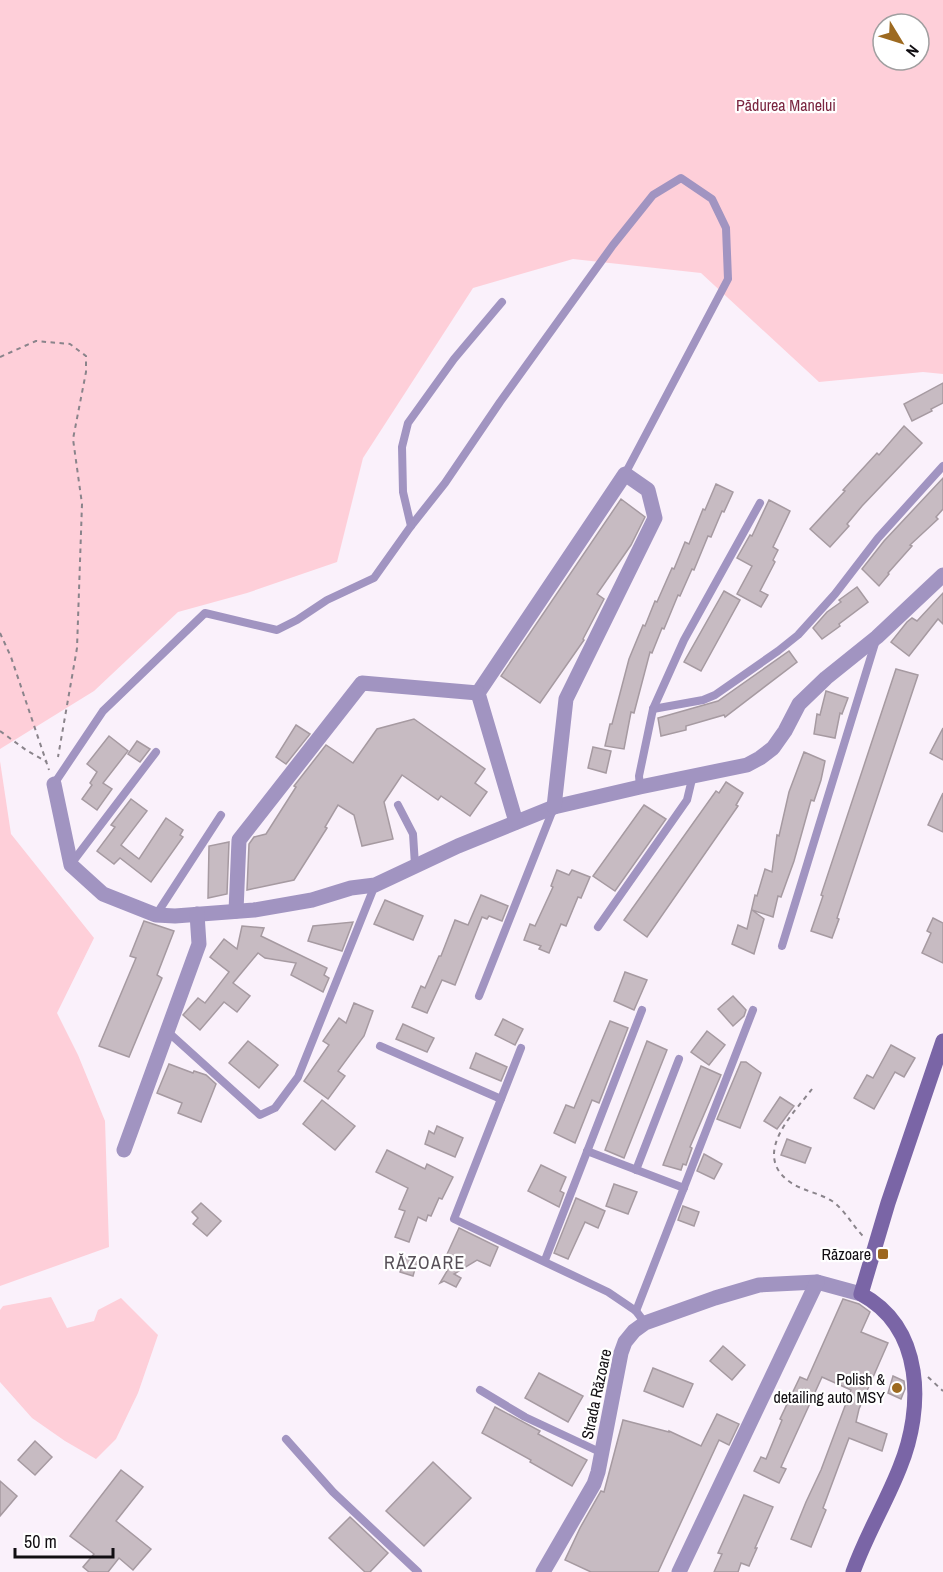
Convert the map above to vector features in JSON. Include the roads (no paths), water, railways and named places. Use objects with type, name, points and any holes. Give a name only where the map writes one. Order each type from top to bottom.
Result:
[{"type":"street","points":[[478,693],[625,474],[648,490],[655,518],[566,699],[554,807]]},
{"type":"street","points":[[54,784],[71,865],[103,894],[156,915],[236,911],[312,900],[351,888],[375,885],[415,865],[554,807],[747,765],[773,748],[799,704],[943,576]]},
{"type":"street","points":[[236,911],[239,840],[362,683],[478,693]]},
{"type":"street","points":[[478,693],[516,822]]},
{"type":"street","points":[[124,1150],[200,944],[197,914]]},
{"type":"street","points":[[861,1294],[888,1203],[943,1041]]},
{"type":"street","points":[[679,1572],[817,1282]]},
{"type":"street","name":"Strada Răzoare","points":[[543,1572],[594,1484],[621,1353],[625,1342],[641,1317],[759,1285],[817,1282],[861,1294],[873,1300],[897,1325],[913,1360],[915,1409],[910,1438],[900,1467],[859,1554],[853,1572]]},
{"type":"lane","points":[[54,784],[103,711],[205,613],[277,630],[327,600],[374,578],[445,483],[613,245],[653,195],[681,178],[712,199],[726,228],[728,279],[625,474]]},
{"type":"lane","points":[[411,526],[403,492],[402,447],[408,423],[454,359],[502,302]]},
{"type":"lane","points":[[653,709],[703,700],[715,695],[798,635],[835,594],[878,538],[943,466]]},
{"type":"lane","points":[[640,787],[639,776],[653,709],[684,640],[760,503]]},
{"type":"lane","points":[[782,946],[877,637]]},
{"type":"lane","points":[[71,865],[156,752]]},
{"type":"lane","points":[[598,927],[687,800],[693,775]]},
{"type":"lane","points":[[398,805],[413,834],[415,865]]},
{"type":"lane","points":[[479,996],[554,807]]},
{"type":"lane","points":[[156,915],[221,815]]},
{"type":"lane","points":[[168,1032],[260,1115],[275,1108],[298,1077],[375,885]]},
{"type":"lane","points":[[545,1260],[642,1010]]},
{"type":"lane","points":[[521,1048],[454,1219],[545,1260],[608,1292],[641,1317],[684,1188],[753,1010]]},
{"type":"lane","points":[[380,1046],[501,1099]]},
{"type":"lane","points":[[636,1170],[679,1059]]},
{"type":"lane","points":[[587,1151],[684,1188]]},
{"type":"lane","points":[[480,1390],[525,1417],[602,1453]]},
{"type":"lane","points":[[286,1439],[333,1492],[418,1572]]},
{"type":"place","name":"Răzoare","points":[[883,1254]]},
{"type":"place","name":"Polish & detailing auto MSY","points":[[897,1388]]},
{"type":"district","name":"RĂZOARE","points":[[425,1263]]},
{"type":"park label","name":"Pădurea Manelui","points":[[786,105]]}]
